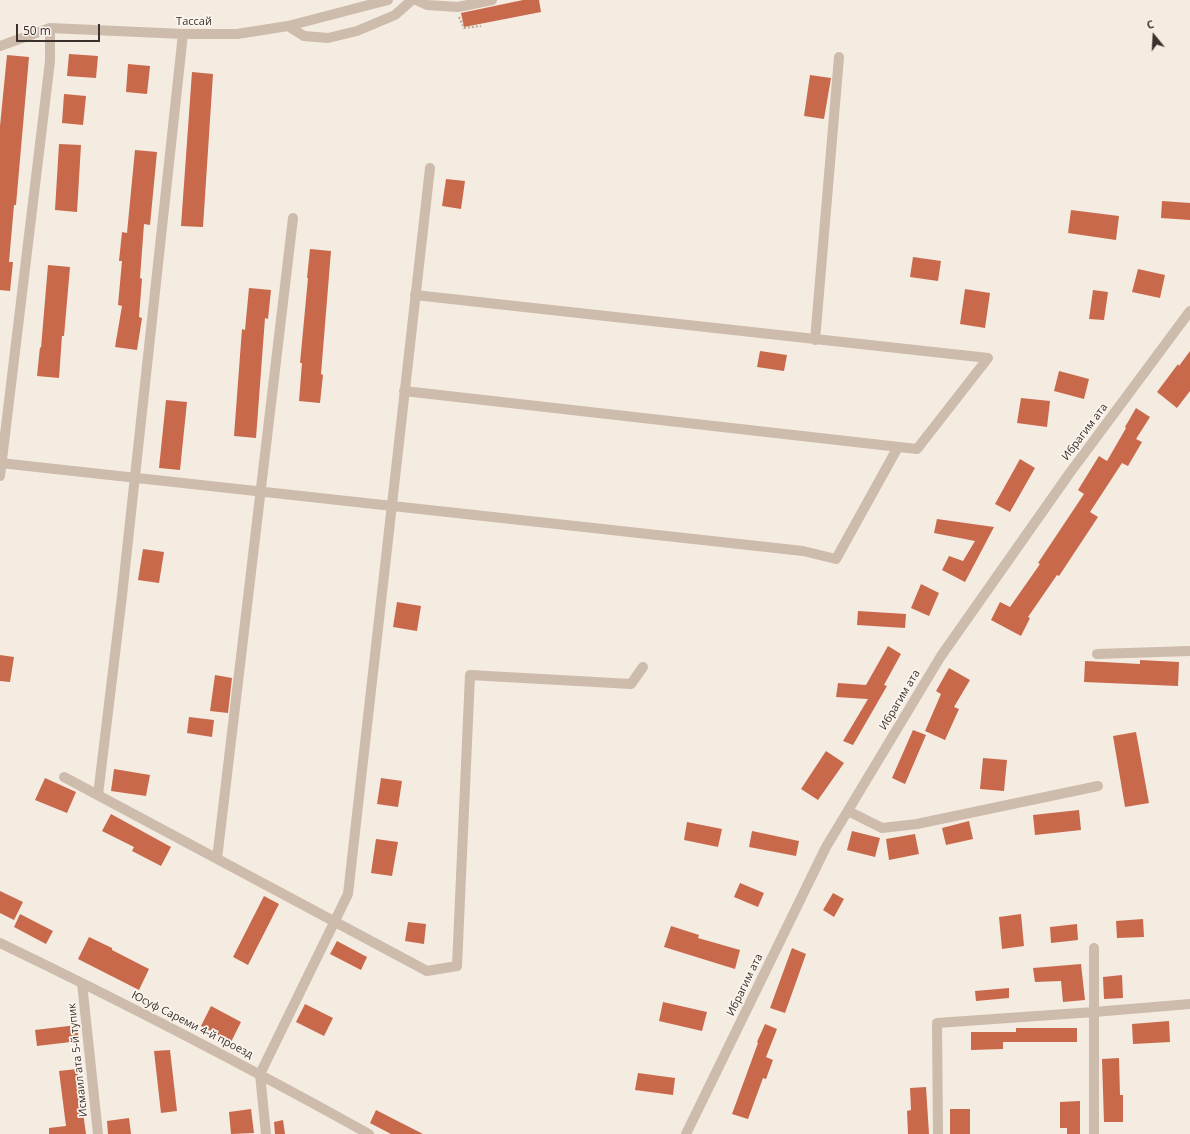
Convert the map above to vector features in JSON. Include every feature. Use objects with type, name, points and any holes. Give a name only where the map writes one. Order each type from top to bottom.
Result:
[{"type":"street","name":"Тассай","points":[[0,46],[50,28],[183,34],[236,34],[288,26],[388,0]]},
{"type":"street","points":[[288,26],[304,36],[328,38],[357,31],[395,15],[412,0]]},
{"type":"street","points":[[416,0],[427,5],[458,7],[492,0]]},
{"type":"street","points":[[0,476],[50,61],[50,28]]},
{"type":"street","points":[[98,795],[183,34]]},
{"type":"street","points":[[815,340],[839,57]]},
{"type":"street","points":[[266,1134],[260,1074],[348,894],[430,168]]},
{"type":"street","points":[[217,859],[262,492],[293,218]]},
{"type":"street","points":[[404,391],[917,449],[988,358],[415,295]]},
{"type":"street","name":"Ибрагим ата","points":[[686,1134],[826,847],[941,656],[1069,474],[1190,311]]},
{"type":"street","points":[[1,463],[803,550],[836,559],[898,447]]},
{"type":"street","points":[[1097,654],[1189,654]]},
{"type":"street","points":[[64,777],[427,971],[457,966],[470,675],[631,684],[643,667]]},
{"type":"street","points":[[848,811],[882,828],[917,824],[1098,786]]},
{"type":"street","name":"Юсуф Сареми 4-й проезд","points":[[0,943],[260,1074],[369,1134]]},
{"type":"street","points":[[1094,948],[1094,1134]]},
{"type":"street","name":"Исмаил ата 5-й тупик","points":[[82,983],[98,1134]]},
{"type":"street","points":[[938,1134],[937,1023],[1190,1004]]},
{"type":"path","points":[[458,7],[458,15],[464,28],[481,26]]},
{"type":"building","points":[[523,0],[539,0],[541,12],[464,27],[461,13]]},
{"type":"building","points":[[69,54],[98,56],[96,78],[67,76]]},
{"type":"building","points":[[7,55],[29,57],[16,205],[14,205],[9,262],[13,262],[10,291],[0,290],[0,126]]},
{"type":"building","points":[[128,64],[150,66],[147,94],[126,92]]},
{"type":"building","points":[[192,72],[213,74],[203,227],[181,226]]},
{"type":"building","points":[[810,75],[831,78],[824,119],[804,116]]},
{"type":"building","points":[[64,94],[86,96],[83,125],[62,123]]},
{"type":"building","points":[[59,144],[81,145],[77,212],[55,210]]},
{"type":"building","points":[[135,150],[157,152],[150,225],[144,224],[139,317],[142,318],[137,350],[115,347],[122,306],[118,305],[122,261],[119,261],[122,232],[127,233]]},
{"type":"building","points":[[446,179],[465,181],[461,209],[442,206]]},
{"type":"building","points":[[1162,201],[1190,203],[1190,220],[1161,218]]},
{"type":"building","points":[[1071,210],[1119,216],[1116,240],[1068,233]]},
{"type":"building","points":[[310,249],[331,251],[320,403],[299,401],[302,363],[300,363]]},
{"type":"building","points":[[913,257],[941,261],[938,281],[910,277]]},
{"type":"building","points":[[48,265],[70,267],[59,378],[37,376],[40,347],[41,348]]},
{"type":"building","points":[[1138,269],[1165,275],[1160,298],[1132,292]]},
{"type":"building","points":[[249,288],[271,290],[268,319],[265,318],[256,438],[234,436],[242,329],[245,330]]},
{"type":"building","points":[[965,289],[990,293],[985,328],[960,324]]},
{"type":"building","points":[[1093,290],[1108,292],[1104,320],[1089,319]]},
{"type":"building","points":[[760,351],[787,355],[784,371],[757,367]]},
{"type":"building","points":[[1190,351],[1190,391],[1177,408],[1157,392]]},
{"type":"building","points":[[1059,371],[1089,379],[1084,399],[1054,391]]},
{"type":"building","points":[[1021,398],[1050,401],[1047,427],[1017,423]]},
{"type":"building","points":[[166,400],[187,402],[180,470],[159,468]]},
{"type":"building","points":[[1136,408],[1150,417],[1136,439],[1142,442],[1128,466],[1122,463],[1090,512],[1098,517],[1059,576],[1057,575],[1028,617],[1030,618],[1021,636],[991,620],[1000,602],[1010,607],[1040,564],[1038,563],[1084,494],[1078,490],[1099,456],[1107,461]]},
{"type":"building","points":[[1020,459],[1035,468],[1010,512],[995,504]]},
{"type":"building","points":[[937,519],[994,527],[965,582],[942,570],[949,556],[963,561],[975,541],[934,533]]},
{"type":"building","points":[[143,549],[164,552],[159,583],[138,580]]},
{"type":"building","points":[[921,584],[939,593],[929,616],[911,608]]},
{"type":"building","points":[[397,602],[421,606],[417,631],[393,627]]},
{"type":"building","points":[[858,611],[906,614],[905,628],[857,625]]},
{"type":"building","points":[[888,646],[901,654],[884,685],[887,686],[853,745],[843,741],[868,699],[836,697],[838,683],[866,685]]},
{"type":"building","points":[[0,655],[14,657],[10,682],[0,681]]},
{"type":"building","points":[[1140,660],[1179,662],[1178,686],[1084,682],[1085,661],[1140,664]]},
{"type":"building","points":[[949,668],[970,680],[954,707],[959,709],[945,740],[925,731],[941,694],[936,691]]},
{"type":"building","points":[[215,675],[232,678],[228,713],[210,711]]},
{"type":"building","points":[[189,717],[214,720],[212,737],[187,733]]},
{"type":"building","points":[[913,730],[926,735],[905,784],[892,778]]},
{"type":"building","points":[[1136,732],[1149,803],[1125,807],[1113,736]]},
{"type":"building","points":[[826,751],[844,763],[818,800],[801,789]]},
{"type":"building","points":[[983,758],[1007,760],[1004,791],[980,789]]},
{"type":"building","points":[[114,769],[150,775],[146,796],[111,791]]},
{"type":"building","points":[[45,778],[76,792],[67,813],[35,800]]},
{"type":"building","points":[[381,778],[402,781],[398,807],[377,804]]},
{"type":"building","points":[[1079,810],[1081,830],[1035,835],[1033,815]]},
{"type":"building","points":[[111,814],[171,847],[161,866],[132,851],[134,847],[102,831]]},
{"type":"building","points":[[969,821],[973,839],[946,845],[942,828]]},
{"type":"building","points":[[687,822],[722,829],[718,847],[684,840]]},
{"type":"building","points":[[752,831],[799,841],[796,856],[749,847]]},
{"type":"building","points":[[852,831],[880,838],[875,857],[847,850]]},
{"type":"building","points":[[915,834],[919,854],[889,860],[886,839]]},
{"type":"building","points":[[376,839],[398,842],[392,876],[371,873]]},
{"type":"building","points":[[740,883],[764,893],[758,907],[734,897]]},
{"type":"building","points":[[0,891],[23,902],[14,920],[0,913]]},
{"type":"building","points":[[833,893],[844,899],[834,917],[823,910]]},
{"type":"building","points":[[264,896],[279,904],[248,965],[233,957]]},
{"type":"building","points":[[20,914],[53,931],[46,944],[14,927]]},
{"type":"building","points":[[1021,914],[1024,946],[1002,949],[999,917]]},
{"type":"building","points":[[1143,919],[1144,937],[1117,938],[1116,921]]},
{"type":"building","points":[[408,922],[426,924],[424,944],[405,941]]},
{"type":"building","points":[[1077,924],[1078,940],[1051,943],[1050,927]]},
{"type":"building","points":[[671,926],[699,935],[698,938],[740,950],[735,969],[664,947]]},
{"type":"building","points":[[89,937],[149,969],[139,990],[78,959]]},
{"type":"building","points":[[337,941],[367,957],[361,970],[330,954]]},
{"type":"building","points":[[792,948],[806,954],[785,1013],[770,1008]]},
{"type":"building","points":[[1081,964],[1085,1000],[1063,1002],[1061,981],[1035,982],[1033,968]]},
{"type":"building","points":[[1122,975],[1123,998],[1104,999],[1103,977]]},
{"type":"building","points":[[1009,988],[1009,998],[976,1001],[975,991]]},
{"type":"building","points":[[663,1002],[707,1012],[702,1031],[659,1021]]},
{"type":"building","points":[[305,1004],[333,1018],[324,1036],[296,1022]]},
{"type":"building","points":[[211,1006],[241,1022],[231,1042],[201,1026]]},
{"type":"building","points":[[1169,1021],[1170,1042],[1133,1044],[1132,1024]]},
{"type":"building","points":[[765,1024],[777,1029],[766,1057],[773,1060],[766,1079],[763,1078],[748,1119],[732,1114],[758,1043],[757,1042]]},
{"type":"building","points":[[77,1025],[79,1041],[37,1046],[35,1030]]},
{"type":"building","points":[[1016,1028],[1077,1028],[1077,1042],[1003,1042],[1003,1049],[971,1050],[971,1032],[1016,1032]]},
{"type":"building","points":[[170,1050],[177,1111],[161,1113],[154,1051]]},
{"type":"building","points":[[1119,1058],[1120,1095],[1123,1095],[1123,1122],[1104,1122],[1102,1059]]},
{"type":"building","points":[[77,1069],[86,1134],[49,1134],[49,1128],[66,1126],[59,1071]]},
{"type":"building","points":[[638,1073],[675,1078],[673,1095],[635,1090]]},
{"type":"building","points":[[926,1087],[929,1134],[908,1134],[907,1111],[911,1110],[910,1088]]},
{"type":"building","points":[[1080,1101],[1080,1134],[1067,1134],[1067,1128],[1060,1128],[1060,1102]]},
{"type":"building","points":[[251,1109],[254,1133],[231,1134],[229,1112]]},
{"type":"building","points":[[950,1109],[970,1109],[970,1134],[950,1134]]},
{"type":"building","points":[[376,1110],[423,1134],[391,1134],[370,1123]]},
{"type":"building","points":[[129,1118],[131,1134],[108,1134],[107,1121]]},
{"type":"building","points":[[283,1120],[285,1134],[275,1134],[274,1122]]}]
